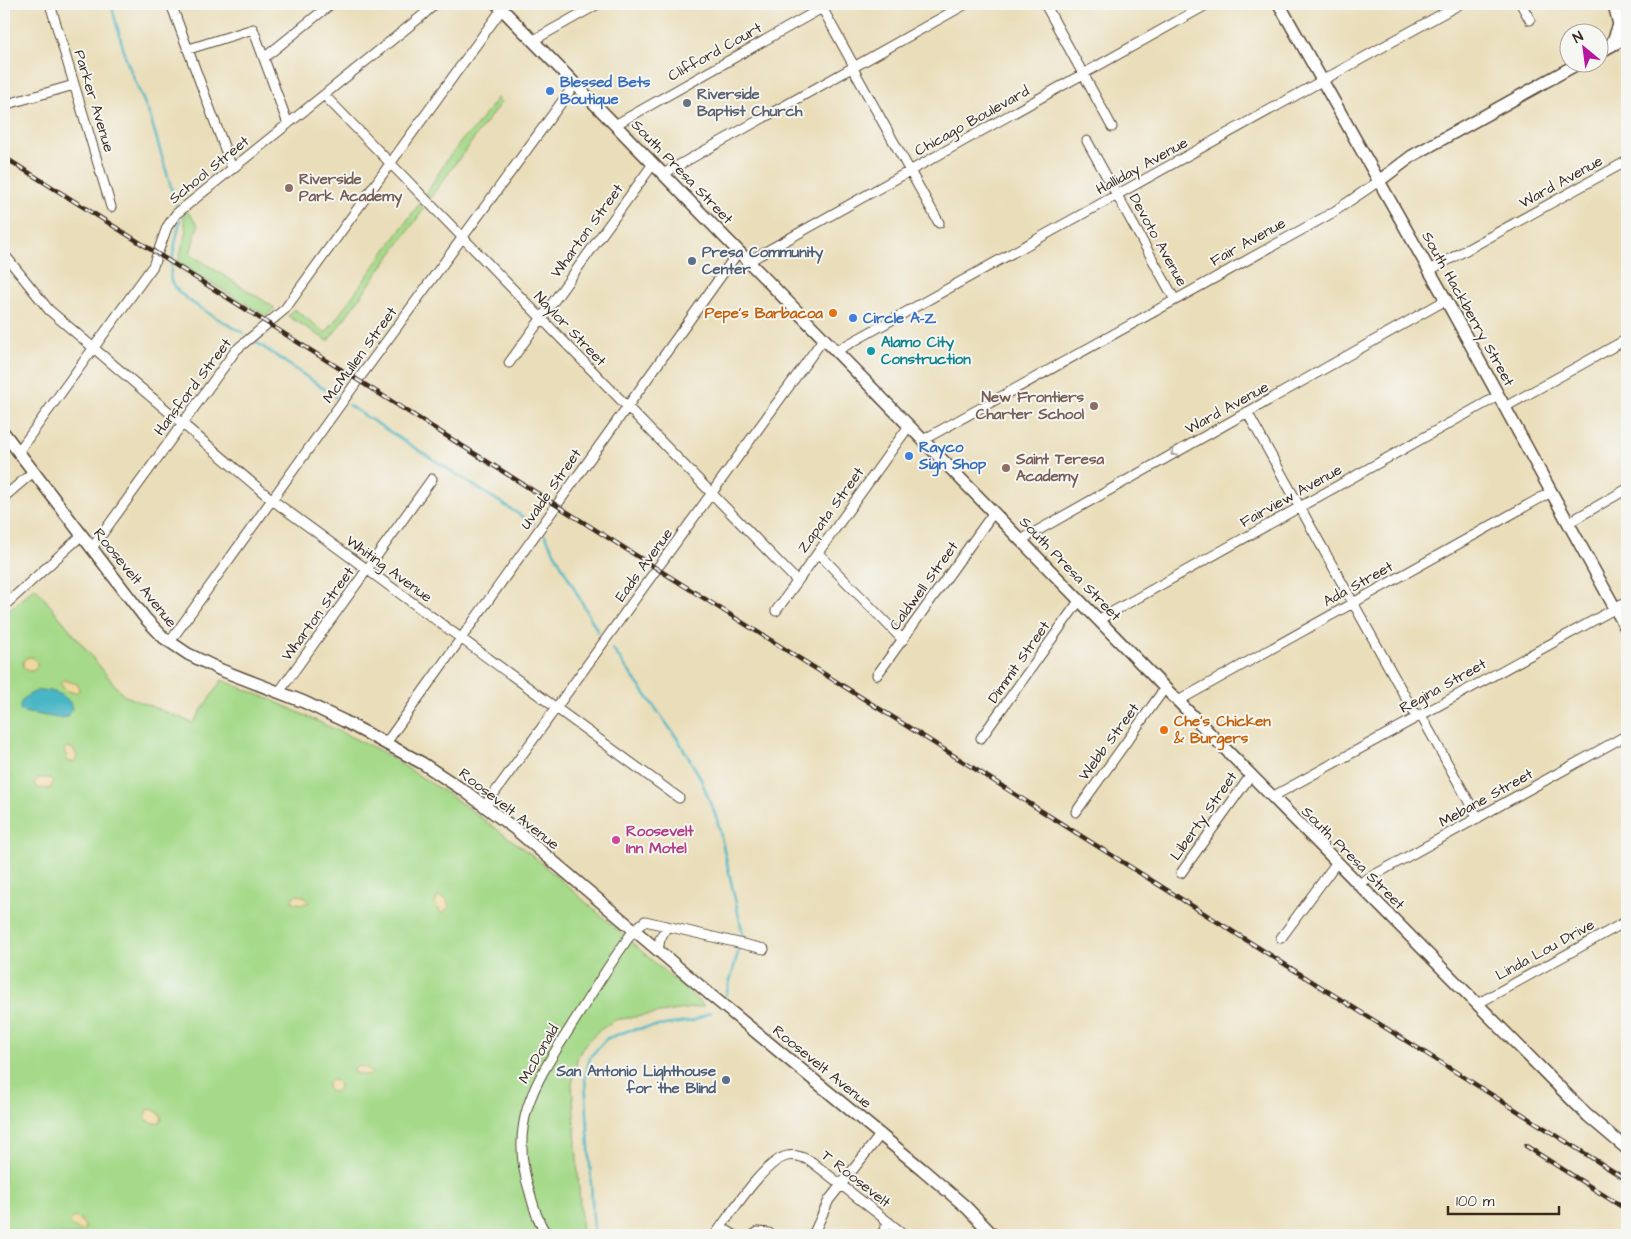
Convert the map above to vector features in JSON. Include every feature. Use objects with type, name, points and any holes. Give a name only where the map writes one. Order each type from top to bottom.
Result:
[{"type":"main road","name":"South Hackberry Street","points":[[1279,4],[1430,270],[1627,630]]},
{"type":"main road","points":[[1610,46],[1619,25],[1618,14],[1614,4]]},
{"type":"main road","name":"South Presa Street","points":[[499,6],[1164,688],[1588,1116],[1627,1149]]},
{"type":"main road","points":[[1610,46],[1627,37]]},
{"type":"main road","name":"Fair Avenue","points":[[1379,181],[1412,156],[1563,72]]},
{"type":"main road","name":"Roosevelt Avenue","points":[[4,433],[145,618],[169,643],[221,670],[304,702],[386,743],[429,767],[485,806],[881,1134],[966,1207],[993,1235]]},
{"type":"street","name":"Parker Avenue","points":[[50,4],[111,207]]},
{"type":"street","points":[[172,4],[232,168]]},
{"type":"street","points":[[264,58],[331,4]]},
{"type":"street","name":"School Street","points":[[18,452],[94,350],[153,266],[171,219],[232,168],[424,16],[435,4]]},
{"type":"street","points":[[532,41],[598,4]]},
{"type":"street","points":[[662,174],[966,4]]},
{"type":"street","points":[[1045,4],[1112,127]]},
{"type":"street","name":"Chicago Boulevard","points":[[749,261],[1208,4]]},
{"type":"street","name":"Halliday Avenue","points":[[836,351],[1460,4]]},
{"type":"street","points":[[1521,4],[1530,20]]},
{"type":"street","points":[[824,5],[853,67],[939,224]]},
{"type":"street","name":"Clifford Court","points":[[615,125],[824,5]]},
{"type":"street","name":"Hansford Street","points":[[92,548],[241,344],[285,309],[390,164],[499,6]]},
{"type":"street","points":[[189,49],[254,29],[288,124]]},
{"type":"street","name":"McMullen Street","points":[[169,643],[575,84]]},
{"type":"street","points":[[4,105],[74,85]]},
{"type":"street","name":"Naylor Street","points":[[324,95],[798,581]]},
{"type":"street","name":"Devoto Avenue","points":[[1086,141],[1118,195],[1175,300]]},
{"type":"street","name":"Ward Avenue","points":[[1430,270],[1627,161]]},
{"type":"street","name":"Wharton Street","points":[[509,364],[653,164]]},
{"type":"street","name":"Fair Avenue","points":[[923,440],[1332,212],[1379,181]]},
{"type":"street","name":"Uvalde Street","points":[[386,743],[739,252]]},
{"type":"street","name":"Whiting Avenue","points":[[4,254],[49,310],[182,425],[272,499],[366,570],[679,798]]},
{"type":"street","name":"Ward Avenue","points":[[1021,540],[1446,300]]},
{"type":"street","name":"Eads Avenue","points":[[485,806],[824,338]]},
{"type":"street","points":[[1505,407],[1627,339]]},
{"type":"street","name":"Fairview Avenue","points":[[1098,620],[1498,396]]},
{"type":"street","points":[[1247,412],[1352,603],[1478,818]]},
{"type":"street","name":"Zapata Street","points":[[776,611],[910,426]]},
{"type":"street","points":[[4,498],[33,472]]},
{"type":"street","name":"Wharton Street","points":[[279,692],[432,479]]},
{"type":"street","points":[[1568,523],[1627,489]]},
{"type":"street","name":"Ada Street","points":[[1178,701],[1551,492]]},
{"type":"street","name":"Caldwell Street","points":[[877,675],[994,512]]},
{"type":"street","points":[[4,606],[82,535]]},
{"type":"street","points":[[818,553],[903,640]]},
{"type":"street","name":"Dimmit Street","points":[[981,738],[1079,601]]},
{"type":"street","name":"Regina Street","points":[[1272,797],[1418,715],[1627,602]]},
{"type":"street","name":"Webb Street","points":[[1076,812],[1164,688]]},
{"type":"street","name":"Mebane Street","points":[[1358,884],[1627,735]]},
{"type":"street","name":"Liberty Street","points":[[1181,873],[1250,775]]},
{"type":"street","points":[[1281,938],[1337,862]]},
{"type":"street","points":[[634,930],[645,921],[764,949]]},
{"type":"street","name":"Linda Lou Drive","points":[[1477,1004],[1627,921]]},
{"type":"street","points":[[658,951],[660,939],[667,926]]},
{"type":"street","name":"McDonald","points":[[547,1235],[536,1213],[526,1180],[521,1130],[524,1117],[536,1082],[634,930]]},
{"type":"street","points":[[813,1235],[829,1200],[881,1134]]},
{"type":"street","name":"T Roosevelt","points":[[715,1235],[766,1168],[779,1158],[795,1155],[806,1157],[905,1235]]},
{"type":"street","name":"T Roosevelt","points":[[881,1235],[888,1222]]},
{"type":"street","points":[[721,1227],[734,1235]]},
{"type":"street","points":[[753,1235],[758,1232],[769,1234]]},
{"type":"green space","points":[[497,98],[501,102],[430,198],[426,194],[446,161],[464,138],[475,128]]},
{"type":"green space","points":[[419,204],[424,209],[328,341],[288,316],[294,309],[326,333]]},
{"type":"green space","points":[[187,211],[198,225],[190,254],[275,308],[266,316],[178,263],[186,231],[183,215]]},
{"type":"green space","points":[[35,587],[123,695],[193,723],[222,680],[274,701],[379,750],[454,798],[532,855],[704,1006],[615,1020],[597,1032],[585,1044],[578,1056],[572,1084],[582,1235],[4,1235],[4,615]]},
{"type":"sand","points":[[27,657],[33,657],[37,664],[33,671],[27,671],[23,667],[23,661]]},
{"type":"sand","points":[[64,680],[78,684],[79,691],[75,693],[65,690],[60,683]]},
{"type":"sand","points":[[66,747],[73,749],[77,755],[75,762],[68,762],[64,750]]},
{"type":"sand","points":[[38,778],[49,778],[53,781],[52,786],[48,789],[37,788],[34,783]]},
{"type":"sand","points":[[296,895],[304,896],[309,902],[303,904],[293,903],[292,898]]},
{"type":"sand","points":[[438,896],[447,900],[449,907],[442,914],[435,904]]},
{"type":"sand","points":[[356,1066],[365,1067],[372,1073],[369,1076],[354,1073],[353,1069]]},
{"type":"sand","points":[[333,1080],[339,1086],[333,1092],[327,1086]]},
{"type":"sand","points":[[152,1109],[160,1114],[162,1119],[160,1122],[154,1123],[147,1120],[145,1116],[147,1110]]},
{"type":"sand","points":[[75,1217],[81,1220],[86,1228],[81,1232],[70,1225],[71,1219]]},
{"type":"water","points":[[39,690],[54,692],[67,699],[72,708],[68,717],[58,718],[23,712],[20,709],[20,705],[23,699]]},
{"type":"waterway","points":[[111,4],[127,62],[150,116],[176,204]]},
{"type":"waterway","points":[[180,220],[172,261],[171,281],[183,296],[214,317],[243,333]]},
{"type":"waterway","points":[[256,342],[336,397]]},
{"type":"waterway","points":[[348,405],[534,524]]},
{"type":"waterway","points":[[545,535],[598,632]]},
{"type":"waterway","points":[[612,648],[679,741],[700,777],[717,819],[743,935],[726,995]]},
{"type":"waterway","points":[[594,1235],[585,1078],[590,1057],[606,1039],[630,1030],[693,1021],[711,1012]]},
{"type":"railway","points":[[4,157],[1627,1180]]},
{"type":"railway","points":[[1526,1146],[1627,1210]]},
{"type":"place","name":"Blessed Bets Boutique","points":[[550,91]]},
{"type":"place","name":"Riverside Baptist Church","points":[[687,103]]},
{"type":"place","name":"Riverside Park Academy","points":[[289,188]]},
{"type":"place","name":"Presa Community Center","points":[[692,261]]},
{"type":"place","name":"Pepe's Barbacoa","points":[[833,313]]},
{"type":"place","name":"Circle A-Z","points":[[853,318]]},
{"type":"place","name":"Alamo City Construction","points":[[871,351]]},
{"type":"place","name":"New Frontiers Charter School","points":[[1094,406]]},
{"type":"place","name":"Rayco Sign Shop","points":[[909,456]]},
{"type":"place","name":"Saint Teresa Academy","points":[[1006,468]]},
{"type":"place","name":"Che's Chicken & Burgers","points":[[1164,730]]},
{"type":"place","name":"Roosevelt Inn Motel","points":[[616,840]]},
{"type":"place","name":"San Antonio Lighthouse for the Blind","points":[[726,1080]]}]
